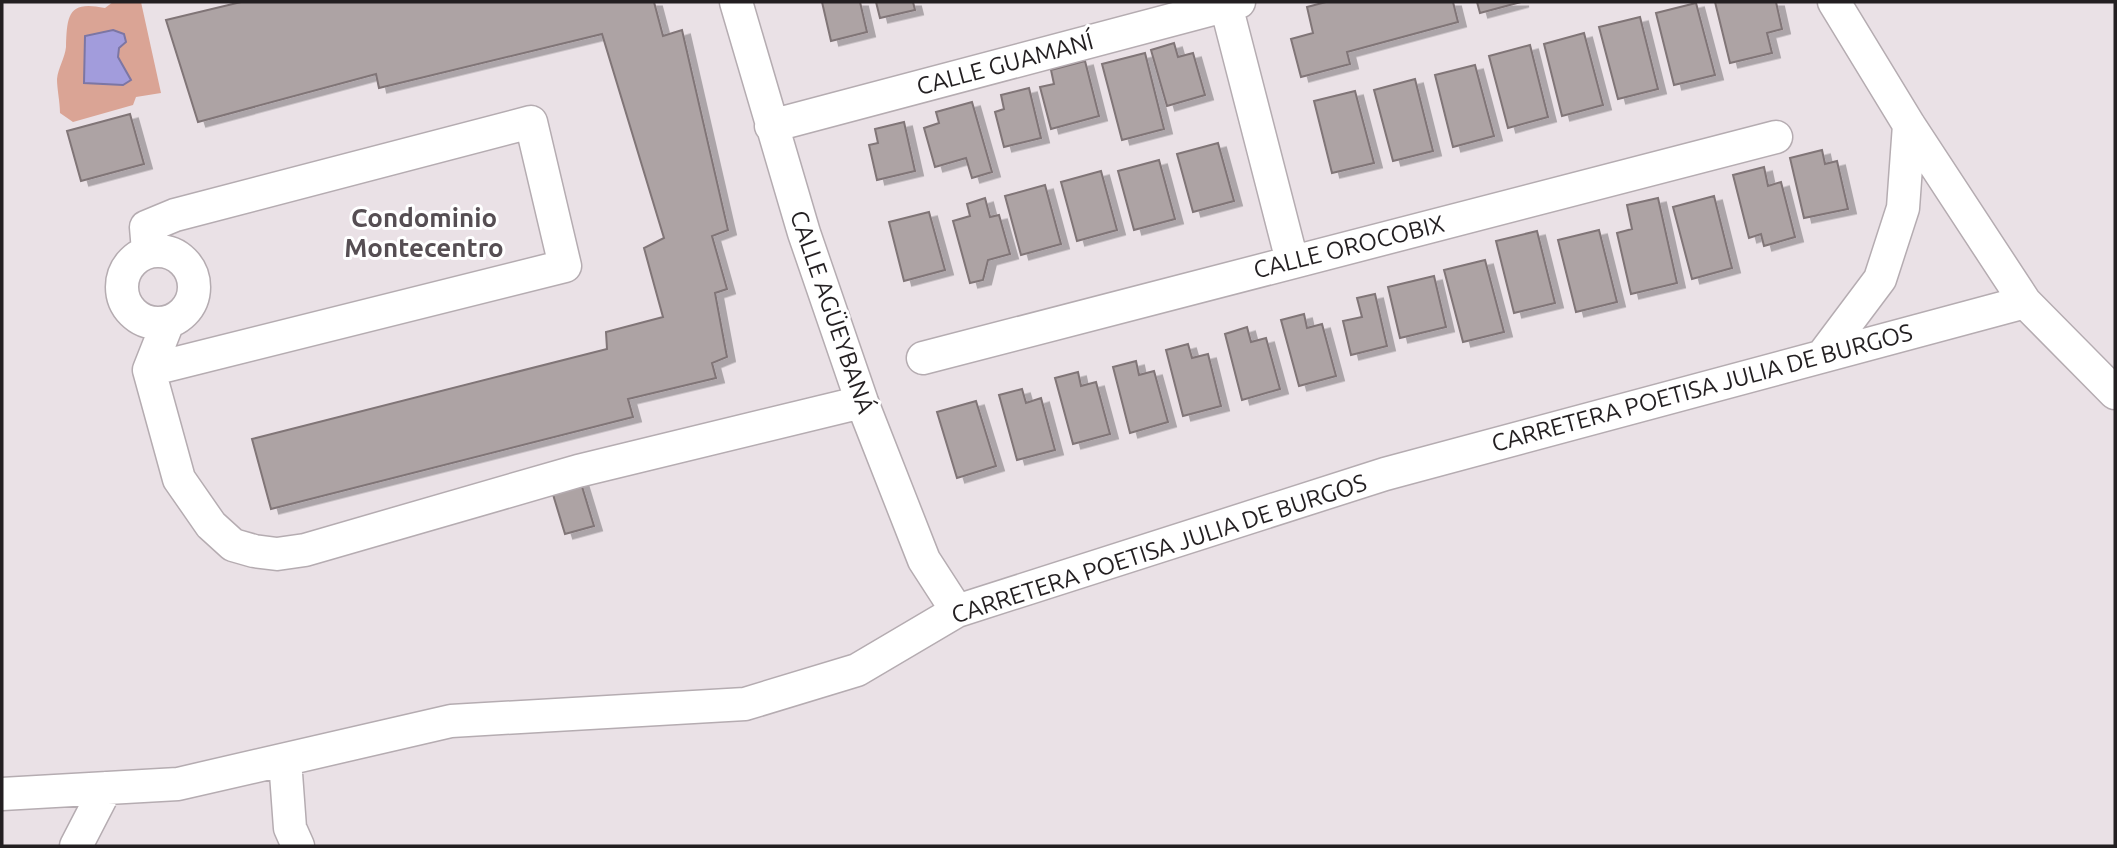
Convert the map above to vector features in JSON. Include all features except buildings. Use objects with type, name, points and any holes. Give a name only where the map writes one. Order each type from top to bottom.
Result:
[{"type":"street","name":"CALLE AGÜEYBANÁ","points":[[736,2],[813,262],[862,402],[924,560],[957,611]]},
{"type":"street","points":[[1834,2],[1909,125],[2025,302],[2115,393]]},
{"type":"street","name":"CALLE GUAMANÍ","points":[[771,126],[1232,3]]},
{"type":"street","points":[[1232,3],[1292,261]]},
{"type":"street","points":[[148,251],[146,227],[175,215],[531,122],[565,266],[149,370]]},
{"type":"street","points":[[1823,355],[1880,279],[1903,208],[1909,125]]},
{"type":"street","name":"CALLE OROCOBIX","points":[[923,358],[1776,137]]},
{"type":"street","points":[[162,250],[176,254],[186,263],[193,276],[195,290],[190,304],[181,315],[168,322],[154,323],[141,319],[123,297],[122,283],[126,269],[135,258],[148,251],[162,250]]},
{"type":"street","name":"CARRETERA POETISA JULIA DE BURGOS","points":[[2,794],[178,785],[451,721],[745,704],[857,670],[957,611],[1385,474],[2025,302]]},
{"type":"street","points":[[168,322],[149,370],[178,479],[212,525],[233,545],[277,554],[305,550],[578,471],[862,402]]},
{"type":"street","points":[[285,760],[290,828],[298,846]]},
{"type":"street","points":[[76,846],[106,788]]},
{"type":"shaded area","points":[[113,2],[141,2],[161,93],[136,97],[133,105],[73,122],[60,113],[57,83],[69,18],[77,8],[105,8]]},
{"type":"shaded area","points":[[113,30],[124,34],[126,42],[119,48],[118,57],[131,80],[123,85],[84,83],[85,36]]},
{"type":"district","name":"Condominio Montecentro","points":[[424,233]]}]
